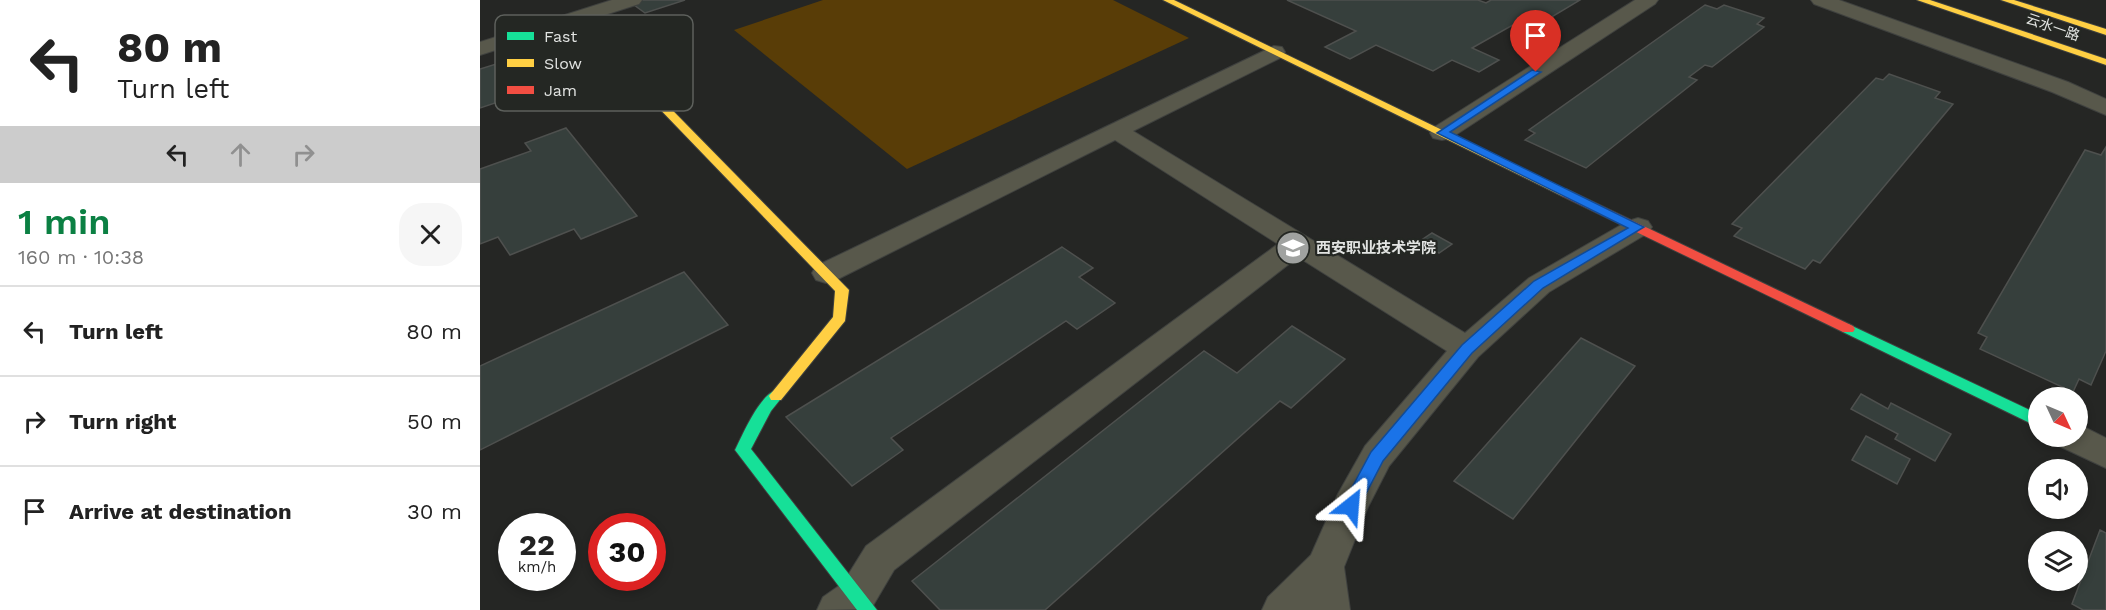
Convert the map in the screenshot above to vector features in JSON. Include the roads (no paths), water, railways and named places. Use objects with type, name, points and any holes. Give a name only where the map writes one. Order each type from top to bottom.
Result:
[{"type":"street","points":[[586,15],[632,0]]},
{"type":"street","points":[[1167,0],[2028,416]]},
{"type":"street","points":[[1442,133],[1648,0]]},
{"type":"street","points":[[1821,0],[2060,87],[2106,108]]},
{"type":"street","name":"云水一路","points":[[1921,0],[2106,62]]},
{"type":"street","name":"云水一路","points":[[2005,0],[2106,32]]},
{"type":"street","points":[[480,49],[495,44]]},
{"type":"street","points":[[826,273],[1274,51]]},
{"type":"street","points":[[668,111],[842,290],[840,318],[766,408],[743,450],[854,605],[880,558],[1297,244]]},
{"type":"street","points":[[1115,130],[1467,349]]},
{"type":"street","points":[[1282,610],[1325,567],[1351,506],[1377,456],[1467,349],[1539,285],[1638,227]]},
{"type":"street","points":[[2088,445],[2106,454]]},
{"type":"street","points":[[1325,567],[1330,610]]},
{"type":"place","name":"西安职业技术学院","points":[[1293,248]]}]
